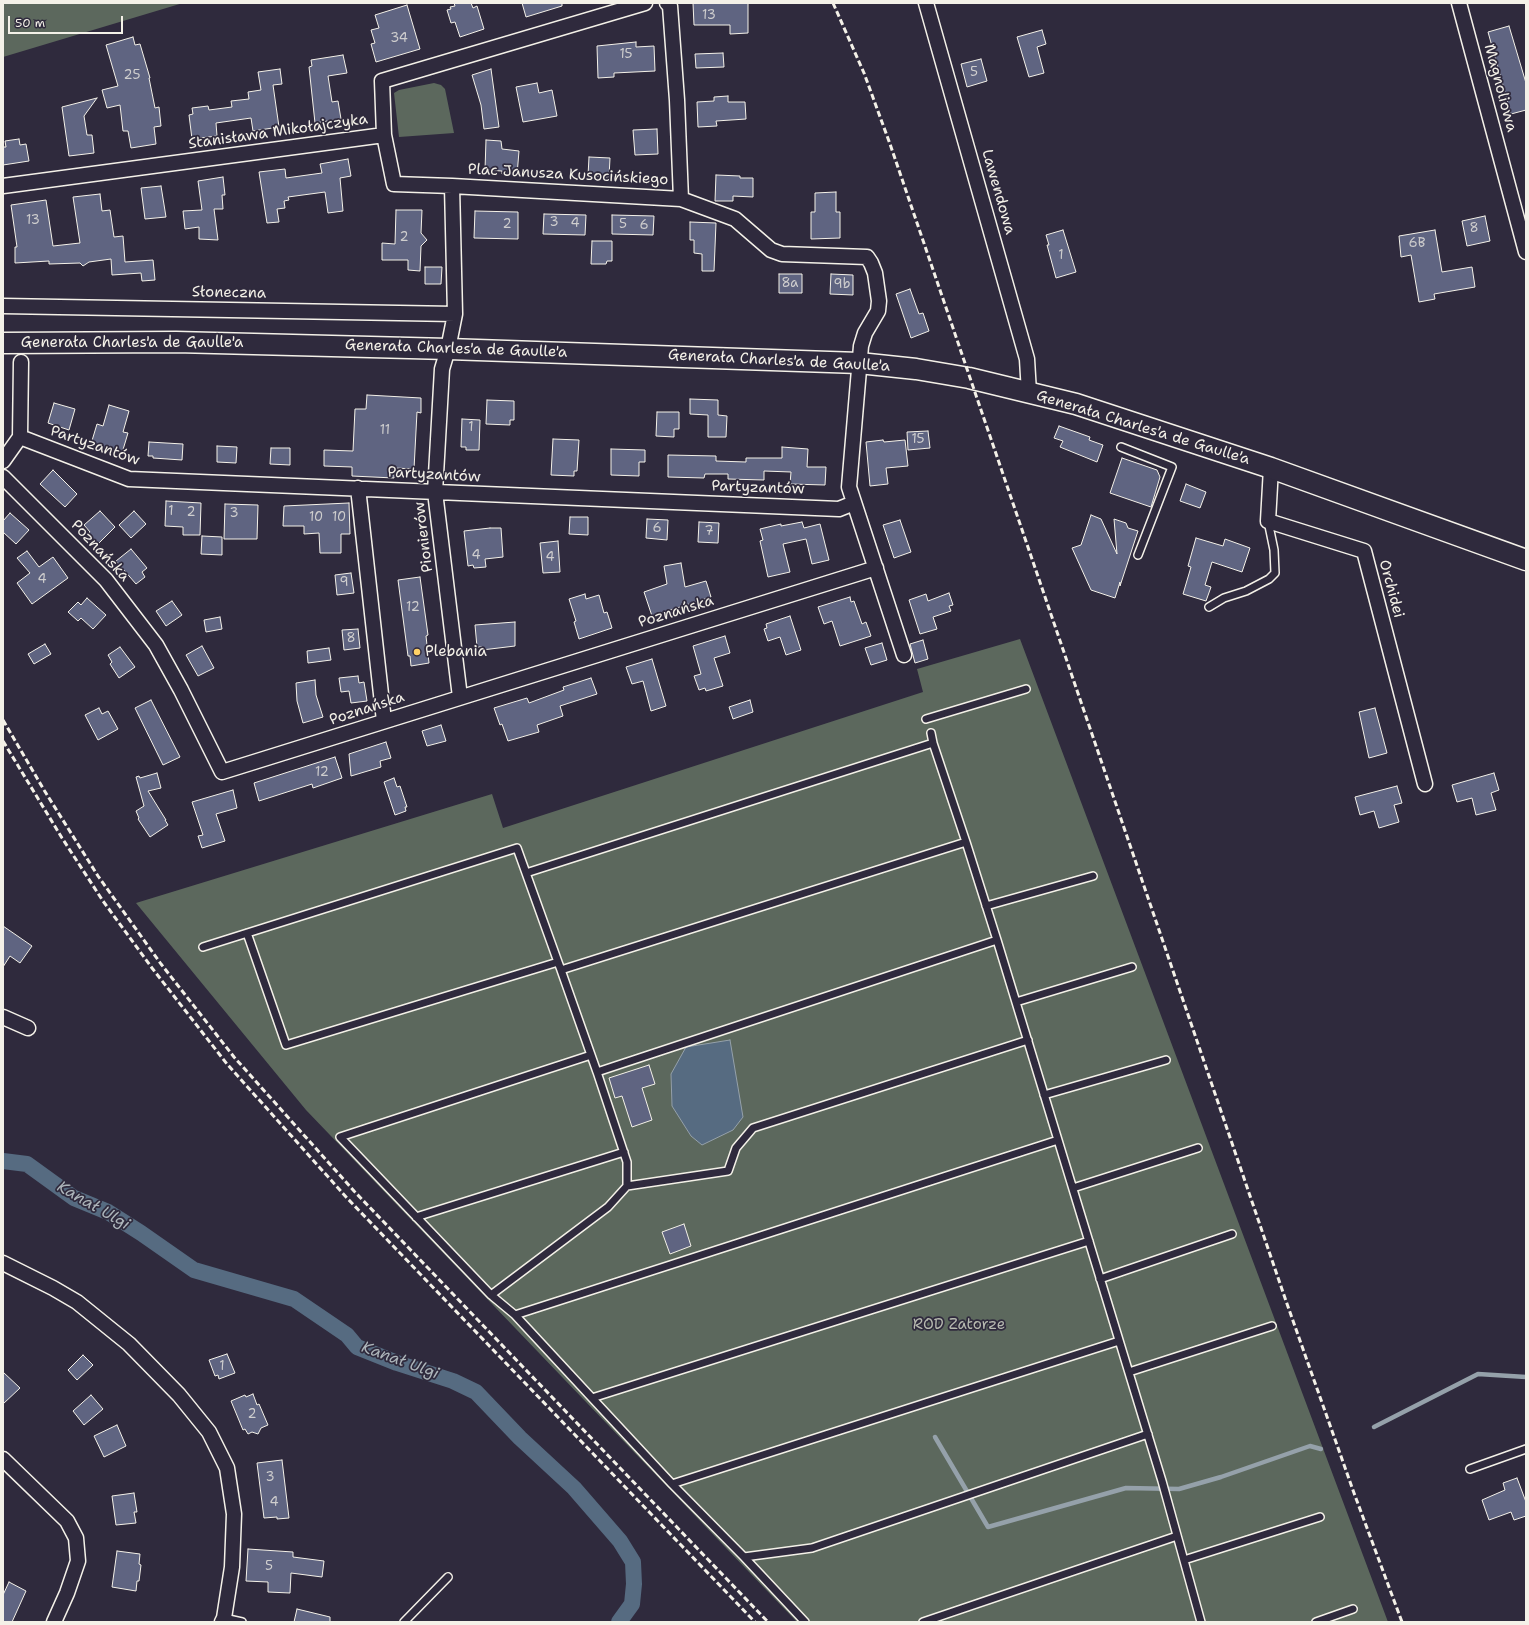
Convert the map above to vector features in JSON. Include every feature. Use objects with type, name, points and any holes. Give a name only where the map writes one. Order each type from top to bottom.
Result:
[{"type":"main road","name":"Generała Charles'a de Gaulle'a","points":[[3,342],[176,342],[448,349],[859,363],[946,374],[1076,404],[1271,468],[1526,560]]},
{"type":"street","points":[[384,135],[382,81],[645,3]]},
{"type":"street","name":"Plac Janusza Kusocińskiego","points":[[667,3],[670,6],[672,29],[681,199]]},
{"type":"street","name":"Lawendowa","points":[[926,3],[1027,359],[1029,392]]},
{"type":"street","name":"Magnoliowa","points":[[1460,3],[1526,252]]},
{"type":"street","name":"Stanisława Mikołajczyka","points":[[3,186],[384,135],[394,184],[452,186]]},
{"type":"street","points":[[448,349],[455,314],[452,186]]},
{"type":"street","name":"Plac Janusza Kusocińskiego","points":[[452,186],[681,199],[735,219],[771,250],[782,254],[867,257],[875,273],[880,301],[878,311],[865,333],[861,346],[859,363]]},
{"type":"street","name":"Słoneczna","points":[[3,306],[455,314]]},
{"type":"street","name":"Pionierów","points":[[448,349],[442,369],[435,492],[460,698]]},
{"type":"street","points":[[3,461],[20,437],[21,362]]},
{"type":"street","points":[[859,363],[849,487],[904,655]]},
{"type":"street","name":"Partyzantów","points":[[20,437],[129,479],[840,508],[854,503]]},
{"type":"street","points":[[1268,521],[1271,468]]},
{"type":"street","name":"Poznańska","points":[[3,477],[106,580],[156,645],[181,690],[222,772],[876,568]]},
{"type":"street","points":[[358,488],[384,721]]},
{"type":"street","name":"Orchidei","points":[[1268,521],[1364,551],[1425,784]]},
{"type":"street","points":[[3,1017],[28,1028]]},
{"type":"street","points":[[3,1263],[46,1284],[77,1302],[130,1344],[179,1395],[209,1432],[227,1468],[234,1514],[232,1567],[223,1620]]},
{"type":"street","points":[[3,1460],[63,1516],[76,1538],[78,1560],[67,1593],[54,1622]]},
{"type":"lane","points":[[1121,447],[1172,467],[1138,555]]},
{"type":"lane","points":[[1209,607],[1224,598],[1246,591],[1269,579],[1275,573],[1274,550],[1268,521]]},
{"type":"lane","points":[[926,719],[1026,689]]},
{"type":"lane","points":[[931,733],[1028,1040],[1148,1434],[1201,1622]]},
{"type":"lane","points":[[526,873],[933,743]]},
{"type":"lane","points":[[561,970],[966,842]]},
{"type":"lane","points":[[203,947],[517,848],[628,1162],[627,1186]]},
{"type":"lane","points":[[986,906],[1093,876]]},
{"type":"lane","points":[[247,933],[286,1045],[558,962]]},
{"type":"lane","points":[[597,1072],[997,940]]},
{"type":"lane","points":[[1016,1002],[1132,967]]},
{"type":"lane","points":[[491,1295],[608,1207],[627,1186],[728,1171],[736,1148],[753,1128],[1028,1040]]},
{"type":"lane","points":[[591,1055],[340,1137],[491,1295],[515,1315],[672,1484],[805,1622]]},
{"type":"lane","points":[[1044,1095],[1166,1060]]},
{"type":"lane","points":[[515,1315],[1058,1140]]},
{"type":"lane","points":[[1073,1188],[1198,1148]]},
{"type":"lane","points":[[416,1217],[624,1152]]},
{"type":"lane","points":[[1100,1279],[1232,1234]]},
{"type":"lane","points":[[592,1398],[1089,1241]]},
{"type":"lane","points":[[1129,1372],[1272,1326]]},
{"type":"lane","points":[[672,1484],[1119,1341]]},
{"type":"lane","points":[[744,1557],[812,1548],[1148,1434]]},
{"type":"lane","points":[[1470,1469],[1526,1449]]},
{"type":"lane","points":[[1184,1560],[1320,1517]]},
{"type":"lane","points":[[923,1622],[1177,1536]]},
{"type":"lane","points":[[404,1622],[448,1577]]},
{"type":"lane","points":[[1316,1622],[1353,1609]]},
{"type":"lane","points":[[223,1620],[242,1622]]},
{"type":"green space","points":[[3,3],[183,3],[3,57]]},
{"type":"green space","points":[[434,83],[441,85],[445,89],[454,133],[399,137],[394,93],[399,90]]},
{"type":"green space","name":"ROD Zatorze","points":[[1020,639],[1388,1622],[797,1622],[306,1110],[136,903],[492,794],[503,828],[923,692],[917,669]],"holes":[[[671,1074],[691,1136],[672,1105]]]},
{"type":"water","points":[[730,1040],[743,1117],[733,1130],[702,1145],[691,1136],[672,1106],[671,1074],[686,1047]]},
{"type":"building","points":[[454,3],[471,3],[473,8],[477,6],[484,29],[460,37],[455,22],[451,23],[447,10],[451,9],[450,7],[455,6]]},
{"type":"building","points":[[522,3],[562,3],[562,6],[526,17]]},
{"type":"building","points":[[693,3],[748,3],[748,33],[730,34],[730,25],[694,25]]},
{"type":"building","points":[[407,5],[420,49],[376,62],[371,44],[375,43],[371,30],[379,28],[375,15]]},
{"type":"building","points":[[1509,26],[1526,83],[1526,110],[1511,114],[1488,32]]},
{"type":"building","points":[[1042,30],[1046,44],[1037,47],[1044,73],[1029,77],[1017,37]]},
{"type":"building","points":[[133,37],[135,45],[140,44],[150,78],[155,108],[159,107],[161,126],[154,127],[156,144],[131,148],[128,131],[123,131],[120,105],[107,108],[102,90],[118,86],[106,45]]},
{"type":"building","points":[[636,42],[636,47],[654,46],[655,71],[614,73],[614,77],[598,78],[597,46]]},
{"type":"building","points":[[723,53],[724,67],[696,68],[695,54]]},
{"type":"building","points":[[343,55],[347,73],[328,76],[332,102],[338,101],[341,119],[315,123],[309,67],[312,66],[311,60]]},
{"type":"building","points":[[981,59],[987,81],[967,87],[961,64]]},
{"type":"building","points":[[280,69],[282,84],[273,85],[279,127],[253,131],[251,118],[216,123],[217,136],[192,139],[189,115],[193,114],[192,108],[208,106],[209,110],[232,107],[231,101],[249,99],[248,92],[261,90],[258,72]]},
{"type":"building","points":[[491,69],[499,127],[484,129],[481,105],[472,75]]},
{"type":"building","points":[[537,83],[539,93],[552,90],[557,116],[523,122],[516,87]]},
{"type":"building","points":[[728,96],[728,102],[745,102],[746,119],[716,121],[717,126],[698,127],[697,102],[714,101],[714,97]]},
{"type":"building","points":[[97,98],[84,116],[87,135],[92,135],[94,153],[69,156],[62,107]]},
{"type":"building","points":[[657,129],[658,154],[635,155],[633,130]]},
{"type":"building","points":[[19,139],[20,145],[26,144],[29,161],[3,165],[3,147],[6,147],[5,141]]},
{"type":"building","points":[[486,140],[501,141],[502,149],[519,151],[517,175],[502,174],[502,171],[485,170]]},
{"type":"building","points":[[589,157],[610,158],[609,177],[588,176]]},
{"type":"building","points":[[348,159],[351,176],[340,178],[343,211],[328,213],[325,192],[288,197],[289,200],[284,201],[285,208],[277,209],[279,222],[267,223],[259,172],[285,169],[286,178],[322,173],[320,164]]},
{"type":"building","points":[[716,175],[753,178],[753,197],[733,196],[733,201],[715,201]]},
{"type":"building","points":[[223,177],[225,195],[222,195],[223,209],[214,209],[218,240],[199,239],[199,227],[185,229],[183,211],[202,210],[198,181]]},
{"type":"building","points":[[161,186],[166,217],[145,219],[141,188]]},
{"type":"building","points":[[836,192],[836,212],[840,212],[840,238],[811,239],[811,212],[815,212],[815,193]]},
{"type":"building","points":[[100,194],[102,211],[110,210],[114,237],[123,236],[125,262],[153,260],[155,280],[142,281],[141,273],[112,275],[111,259],[89,262],[83,266],[80,263],[49,264],[49,261],[15,263],[15,247],[17,247],[11,205],[46,200],[53,246],[80,243],[73,197]]},
{"type":"building","points":[[396,210],[422,210],[421,233],[427,240],[421,246],[420,271],[408,270],[408,260],[382,260],[382,243],[395,244]]},
{"type":"building","points":[[475,211],[518,212],[518,239],[474,238]]},
{"type":"building","points":[[544,214],[586,215],[585,235],[543,234]]},
{"type":"building","points":[[612,215],[654,216],[653,235],[612,234]]},
{"type":"building","points":[[1485,216],[1490,241],[1467,246],[1462,221]]},
{"type":"building","points":[[690,222],[716,223],[714,271],[702,271],[702,254],[694,253],[694,240],[690,240]]},
{"type":"building","points":[[1063,230],[1076,272],[1056,278],[1047,245],[1049,245],[1046,235]]},
{"type":"building","points":[[1435,230],[1442,272],[1472,267],[1475,287],[1434,294],[1435,299],[1419,302],[1411,255],[1401,257],[1399,236]]},
{"type":"building","points":[[592,241],[612,241],[612,261],[607,261],[606,264],[591,264]]},
{"type":"building","points":[[425,267],[442,267],[441,284],[425,284]]},
{"type":"building","points":[[779,274],[802,274],[802,293],[779,293]]},
{"type":"building","points":[[831,274],[853,275],[853,295],[830,294]]},
{"type":"building","points":[[910,289],[919,314],[923,313],[929,331],[911,338],[896,294]]},
{"type":"building","points":[[367,395],[421,398],[421,413],[417,412],[414,469],[394,468],[394,478],[352,476],[352,467],[324,466],[324,450],[353,451],[355,409],[366,409]]},
{"type":"building","points":[[690,399],[718,400],[718,415],[727,416],[726,437],[708,437],[708,415],[690,414]]},
{"type":"building","points":[[487,400],[514,401],[514,420],[510,420],[510,425],[486,424]]},
{"type":"building","points":[[54,403],[75,409],[69,430],[48,423]]},
{"type":"building","points":[[109,405],[129,411],[123,432],[128,433],[122,453],[91,444],[97,424],[103,426]]},
{"type":"building","points":[[657,412],[679,412],[679,429],[674,429],[674,437],[656,436]]},
{"type":"building","points":[[462,419],[480,420],[479,450],[466,450],[466,447],[461,447]]},
{"type":"building","points":[[1059,426],[1090,437],[1089,440],[1103,445],[1097,462],[1060,447],[1063,441],[1054,438]]},
{"type":"building","points":[[928,431],[930,448],[908,450],[907,432]]},
{"type":"building","points":[[553,439],[579,440],[577,471],[574,471],[574,476],[551,475]]},
{"type":"building","points":[[883,440],[884,442],[905,440],[908,466],[886,468],[888,484],[870,486],[866,442]]},
{"type":"building","points":[[149,442],[183,444],[182,460],[153,458],[153,456],[148,456]]},
{"type":"building","points":[[217,446],[237,447],[236,463],[217,462]]},
{"type":"building","points":[[782,447],[808,449],[807,467],[826,467],[825,485],[790,484],[791,472],[764,471],[764,480],[728,479],[728,474],[705,474],[704,478],[668,477],[668,455],[716,456],[716,461],[746,462],[746,458],[782,458]]},
{"type":"building","points":[[271,448],[290,448],[290,465],[270,464]]},
{"type":"building","points":[[611,449],[645,450],[645,462],[639,462],[639,476],[611,475]]},
{"type":"building","points":[[1122,458],[1157,470],[1160,477],[1151,507],[1110,493]]},
{"type":"building","points":[[53,470],[77,494],[65,507],[40,484]]},
{"type":"building","points":[[1186,484],[1206,492],[1200,508],[1180,501]]},
{"type":"building","points":[[166,501],[201,503],[200,535],[183,535],[183,527],[165,526]]},
{"type":"building","points":[[349,503],[350,534],[341,534],[341,553],[320,553],[319,533],[304,534],[304,526],[283,526],[284,506]]},
{"type":"building","points":[[225,504],[258,505],[257,539],[224,539]]},
{"type":"building","points":[[100,511],[115,527],[98,544],[88,534],[90,532],[84,525]]},
{"type":"building","points":[[134,511],[146,524],[131,538],[119,525]]},
{"type":"building","points":[[10,513],[29,530],[16,544],[3,532],[3,521]]},
{"type":"building","points":[[1091,515],[1101,519],[1117,554],[1114,519],[1126,523],[1128,528],[1138,531],[1115,598],[1091,590],[1072,548],[1081,545]]},
{"type":"building","points":[[570,517],[588,517],[588,535],[569,534]]},
{"type":"building","points":[[647,519],[668,520],[667,540],[646,538]]},
{"type":"building","points":[[900,520],[911,552],[894,558],[883,525]]},
{"type":"building","points":[[699,522],[719,523],[718,543],[698,542]]},
{"type":"building","points":[[802,522],[804,528],[820,524],[829,560],[812,564],[806,539],[783,544],[790,572],[768,577],[760,541],[763,540],[760,529],[781,524],[781,526]]},
{"type":"building","points":[[501,528],[503,557],[485,559],[486,567],[474,568],[473,565],[468,566],[464,531]]},
{"type":"building","points":[[202,536],[222,537],[222,555],[201,554]]},
{"type":"building","points":[[1196,538],[1223,546],[1225,539],[1250,548],[1242,572],[1212,562],[1205,585],[1211,587],[1206,601],[1183,594],[1191,567],[1188,566]]},
{"type":"building","points":[[558,541],[560,572],[543,573],[540,543]]},
{"type":"building","points":[[131,549],[147,568],[142,572],[145,577],[136,584],[116,561]]},
{"type":"building","points":[[27,551],[39,567],[53,557],[68,578],[32,604],[17,583],[30,573],[17,558]]},
{"type":"building","points":[[681,563],[685,587],[706,581],[711,597],[652,616],[644,592],[667,584],[664,566]]},
{"type":"building","points":[[351,573],[354,593],[337,595],[335,575]]},
{"type":"building","points":[[420,577],[428,635],[426,636],[429,663],[411,666],[410,656],[408,656],[398,580]]},
{"type":"building","points":[[949,593],[953,605],[949,606],[951,611],[933,617],[937,629],[920,634],[909,600],[926,594],[928,601]]},
{"type":"building","points":[[585,594],[586,599],[599,595],[604,613],[607,612],[612,628],[579,639],[574,622],[576,621],[569,599]]},
{"type":"building","points":[[850,597],[851,602],[854,601],[862,624],[866,622],[871,636],[840,646],[832,621],[824,624],[818,607]]},
{"type":"building","points":[[87,598],[106,615],[93,629],[81,618],[78,621],[68,612],[78,602],[81,605]]},
{"type":"building","points":[[172,601],[182,615],[166,626],[156,611]]},
{"type":"building","points":[[790,616],[801,650],[786,655],[780,637],[768,641],[764,629],[767,628],[766,624]]},
{"type":"building","points":[[220,617],[222,629],[206,632],[204,620]]},
{"type":"building","points":[[515,622],[515,646],[482,650],[482,647],[477,647],[475,625]]},
{"type":"building","points":[[358,629],[360,648],[344,650],[342,630]]},
{"type":"building","points":[[725,636],[730,653],[714,658],[723,686],[706,691],[705,688],[699,690],[694,676],[701,674],[693,646]]},
{"type":"building","points":[[923,640],[928,659],[915,663],[910,644]]},
{"type":"building","points":[[882,643],[887,660],[871,665],[865,648]]},
{"type":"building","points":[[45,644],[51,654],[34,664],[28,654]]},
{"type":"building","points":[[202,646],[214,668],[198,676],[186,655]]},
{"type":"building","points":[[120,647],[135,667],[119,678],[110,664],[112,662],[108,655]]},
{"type":"building","points":[[329,648],[331,660],[308,663],[307,651]]},
{"type":"building","points":[[652,659],[666,706],[651,711],[643,681],[632,684],[626,667]]},
{"type":"building","points":[[358,676],[359,683],[364,682],[367,701],[351,703],[349,691],[341,692],[339,678]]},
{"type":"building","points":[[591,678],[597,694],[560,706],[563,716],[537,725],[539,732],[508,741],[494,708],[527,698],[529,703],[564,690],[563,687]]},
{"type":"building","points":[[315,680],[316,695],[323,717],[303,723],[297,701],[296,683]]},
{"type":"building","points":[[151,700],[180,757],[163,765],[135,708]]},
{"type":"building","points":[[750,700],[753,712],[733,719],[729,707]]},
{"type":"building","points":[[99,708],[102,714],[108,711],[118,729],[98,740],[85,715]]},
{"type":"building","points":[[1375,708],[1387,753],[1369,758],[1359,712]]},
{"type":"building","points":[[441,725],[446,741],[427,746],[422,731]]},
{"type":"building","points":[[386,742],[391,758],[380,761],[381,767],[351,776],[349,754]]},
{"type":"building","points":[[335,757],[342,778],[313,788],[312,784],[259,801],[254,783]]},
{"type":"building","points":[[157,773],[161,788],[148,791],[168,825],[150,837],[138,819],[139,818],[136,811],[144,806],[136,777],[139,776],[140,778]]},
{"type":"building","points":[[1494,773],[1499,790],[1491,793],[1496,810],[1476,815],[1472,798],[1457,802],[1452,785]]},
{"type":"building","points":[[394,778],[397,787],[400,786],[407,807],[405,807],[406,811],[395,815],[384,782]]},
{"type":"building","points":[[1397,786],[1402,803],[1394,805],[1399,822],[1379,828],[1374,811],[1360,815],[1355,797]]},
{"type":"building","points":[[233,790],[237,808],[216,814],[225,841],[202,848],[198,836],[203,835],[192,802]]},
{"type":"building","points":[[3,926],[32,946],[20,963],[10,956],[3,967]]},
{"type":"building","points":[[649,1065],[655,1084],[642,1088],[652,1120],[632,1127],[622,1096],[615,1098],[609,1078]]},
{"type":"building","points":[[684,1224],[691,1246],[670,1254],[662,1232]]},
{"type":"building","points":[[227,1354],[235,1373],[219,1379],[218,1375],[215,1376],[209,1360]]},
{"type":"building","points":[[83,1355],[93,1365],[77,1380],[68,1370]]},
{"type":"building","points":[[3,1372],[20,1388],[3,1404]]},
{"type":"building","points":[[253,1394],[268,1425],[261,1428],[258,1434],[252,1432],[248,1434],[245,1429],[243,1430],[231,1401],[245,1395],[246,1397]]},
{"type":"building","points":[[91,1395],[103,1409],[84,1425],[73,1411]]},
{"type":"building","points":[[117,1425],[126,1446],[104,1457],[94,1436]]},
{"type":"building","points":[[282,1460],[289,1518],[264,1518],[257,1463]]},
{"type":"building","points":[[1517,1478],[1526,1502],[1526,1516],[1514,1520],[1511,1512],[1489,1520],[1482,1500],[1505,1490],[1503,1483]]},
{"type":"building","points":[[134,1493],[137,1512],[134,1512],[136,1523],[116,1525],[112,1496]]},
{"type":"building","points":[[248,1549],[293,1552],[293,1557],[324,1561],[322,1577],[291,1573],[290,1593],[268,1592],[268,1582],[246,1581]]},
{"type":"building","points":[[117,1551],[140,1554],[139,1564],[141,1565],[136,1591],[112,1587]]},
{"type":"building","points":[[9,1582],[26,1591],[12,1622],[3,1622],[3,1595]]},
{"type":"building","points":[[297,1609],[330,1617],[330,1622],[294,1622]]},
{"type":"waterway","name":"Kanał Ulgi","points":[[3,1161],[27,1164],[74,1198],[108,1212],[194,1270],[294,1299],[347,1335],[357,1347],[397,1363],[453,1381],[476,1392],[520,1438],[574,1488],[620,1541],[633,1562],[634,1584],[632,1604],[619,1622]]},
{"type":"waterway","points":[[1374,1427],[1478,1374],[1526,1377]]},
{"type":"waterway","points":[[935,1437],[988,1527],[1126,1488],[1179,1489],[1221,1477],[1310,1446],[1321,1449]]},
{"type":"railway","points":[[833,3],[864,73],[890,144],[1286,1301],[1354,1493],[1402,1622]]},
{"type":"railway","points":[[3,720],[44,790],[98,876],[161,964],[234,1057],[354,1191],[768,1622]]},
{"type":"railway","points":[[3,741],[62,838],[103,901],[152,968],[227,1064],[347,1198],[755,1622]]},
{"type":"place","name":"Plebania","points":[[417,652]]}]
